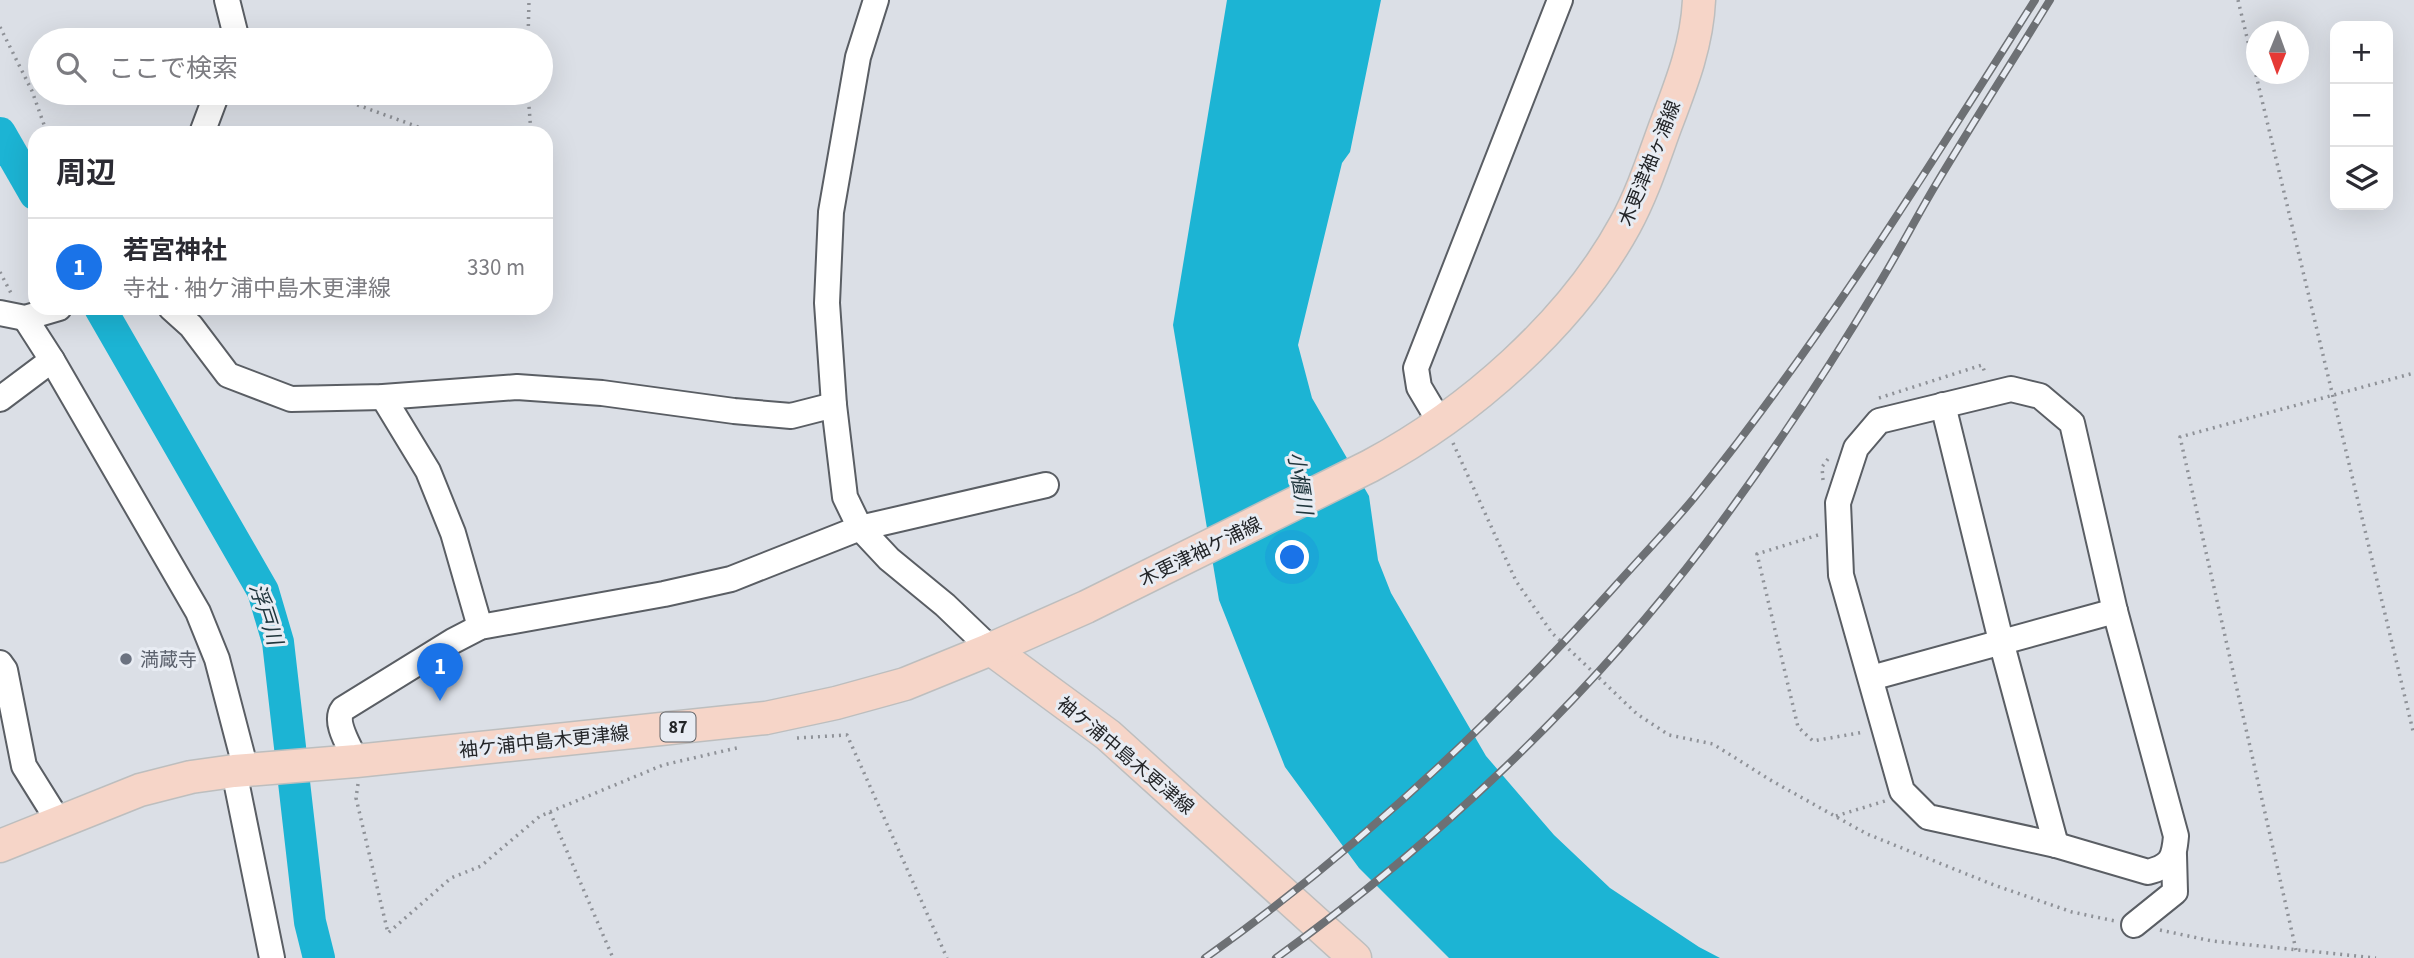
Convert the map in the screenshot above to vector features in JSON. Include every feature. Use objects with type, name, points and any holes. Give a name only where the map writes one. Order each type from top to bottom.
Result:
[{"type":"main road","name":"木更津袖ヶ浦線","points":[[1441,424],[1499,376],[1563,313],[1602,261],[1625,224],[1646,179],[1690,59],[1699,0]]},
{"type":"main road","name":"木更津袖ケ浦線","points":[[991,649],[1086,607],[1370,466],[1441,424]]},
{"type":"main road","name":"袖ケ浦中島木更津線","points":[[0,846],[139,790],[191,777],[766,718],[905,684],[991,649],[1108,734],[1355,958]]},
{"type":"street","points":[[227,0],[234,28]]},
{"type":"street","points":[[876,0],[858,57],[831,212],[827,303],[834,405],[845,497],[860,528],[889,559],[945,605],[991,649]]},
{"type":"street","points":[[1441,424],[1419,387],[1416,369],[1560,0]]},
{"type":"street","points":[[205,126],[212,105]]},
{"type":"street","points":[[0,313],[25,318],[35,315]]},
{"type":"street","points":[[179,315],[191,326],[228,375],[291,398],[383,397],[517,387],[602,393],[734,411],[791,415],[834,405]]},
{"type":"street","points":[[25,318],[198,612],[217,659],[246,770],[272,958]]},
{"type":"street","points":[[0,399],[51,360]]},
{"type":"street","points":[[2134,925],[2175,892],[2176,836],[2115,611],[2072,423],[2040,396],[2011,389],[1879,421],[1856,448],[1838,503],[1841,575],[1902,791],[1928,817],[2056,845],[2148,872],[2163,868],[2174,855]]},
{"type":"street","points":[[383,397],[428,471],[453,533],[480,627]]},
{"type":"street","points":[[1943,405],[2001,641],[2056,845]]},
{"type":"street","points":[[355,761],[340,722],[343,709],[480,627],[664,594],[731,579],[860,528],[1046,485]]},
{"type":"street","points":[[1871,678],[2115,611]]},
{"type":"street","points":[[0,663],[5,670],[24,766],[59,822]]},
{"type":"path","points":[[528,28],[529,0]]},
{"type":"path","points":[[2238,0],[2414,735]]},
{"type":"path","points":[[0,27],[28,83]]},
{"type":"path","points":[[37,105],[44,126]]},
{"type":"path","points":[[358,105],[416,126]]},
{"type":"path","points":[[529,105],[530,126]]},
{"type":"path","points":[[2296,950],[2180,437],[2414,373]]},
{"type":"path","points":[[1441,424],[1453,442],[1475,488],[1516,581],[1552,633],[1637,714],[1669,735],[1713,744],[1772,781],[1867,834],[1994,885],[2071,912],[2212,940],[2376,958]]},
{"type":"path","points":[[785,738],[848,735],[947,958]]},
{"type":"path","points":[[355,761],[358,784],[356,799],[388,933],[451,878],[481,866],[540,816],[663,765],[748,745]]},
{"type":"path","points":[[550,812],[612,958]]},
{"type":"water","name":"小櫃川","points":[[1227,0],[1381,0],[1350,152],[1342,163],[1298,345],[1312,398],[1369,496],[1378,560],[1391,593],[1486,756],[1554,835],[1610,888],[1720,958],[1449,958],[1359,868],[1285,767],[1219,600],[1173,325]]},
{"type":"waterway","name":"浮戸川","points":[[0,133],[28,182]]},
{"type":"waterway","name":"浮戸川","points":[[104,315],[263,591],[278,642],[310,922],[319,958]]},
{"type":"railway","points":[[1205,958],[1316,874],[1422,783],[1522,686],[1685,509],[1786,378],[1872,254],[2035,0]]},
{"type":"railway","points":[[1276,958],[1336,914],[1451,818],[1560,713],[1660,601],[1729,512],[1817,383],[2050,0]]},
{"type":"place","name":"満蔵寺","points":[[126,659]]},
{"type":"place","name":"若宮神社","points":[[440,701]]}]
